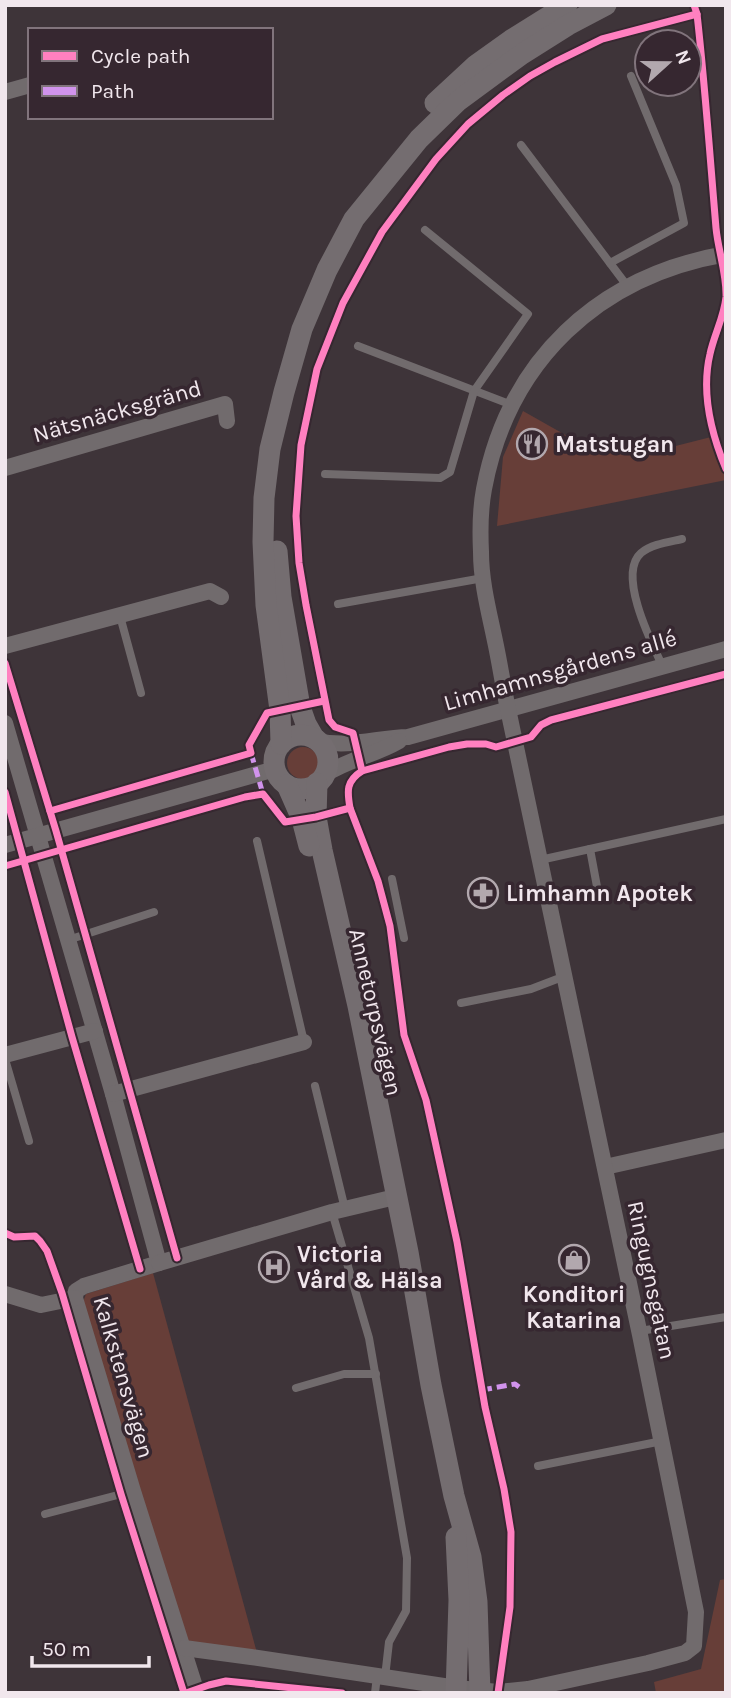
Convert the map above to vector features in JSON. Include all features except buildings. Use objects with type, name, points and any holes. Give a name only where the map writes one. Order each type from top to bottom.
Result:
[{"type":"main road","points":[[536,24],[555,5]]},
{"type":"main road","points":[[354,219],[389,155],[431,108],[476,65],[567,5]]},
{"type":"main road","name":"Annetorpsvägen","points":[[408,1252],[391,1198],[349,1007],[305,831],[296,803],[274,758],[281,744],[280,710],[266,605],[263,542],[264,498],[270,449],[302,329],[327,270],[354,219],[419,139],[458,101],[522,54],[568,25],[607,5]]},
{"type":"main road","name":"Annetorpsvägen","points":[[284,391],[276,459],[275,527],[279,576],[300,706],[306,723],[327,755],[316,817],[408,1252],[454,1496],[471,1557],[477,1602],[480,1692]]},
{"type":"main road","points":[[281,744],[289,737],[299,735],[316,740]]},
{"type":"main road","points":[[281,777],[302,788],[308,788],[321,779]]},
{"type":"main road","name":"Annetorpsvägen","points":[[454,1496],[459,1600],[456,1691]]},
{"type":"street","points":[[5,92],[28,86]]},
{"type":"street","name":"Ringugnsgatan","points":[[480,1692],[528,1689],[648,1663],[685,1653],[694,1646],[696,1612],[640,1331],[482,578],[481,520],[484,490],[512,405],[536,365],[559,338],[605,300],[628,287],[661,271],[726,254]]},
{"type":"street","name":"Nätsnäcksgränd","points":[[5,468],[225,404],[227,421]]},
{"type":"street","points":[[5,646],[210,592],[221,597]]},
{"type":"street","name":"Limhamnsgårdens allé","points":[[321,779],[340,765],[388,748],[408,737],[726,649]]},
{"type":"street","points":[[5,723],[113,1094],[159,1263]]},
{"type":"street","name":"Limhamnsgårdens allé","points":[[316,740],[355,744],[384,738],[408,737]]},
{"type":"street","points":[[5,845],[281,777]]},
{"type":"street","points":[[5,1057],[95,1031]]},
{"type":"street","points":[[113,1094],[304,1042]]},
{"type":"street","points":[[605,1167],[726,1140]]},
{"type":"street","name":"Kalkstensvägen","points":[[197,1693],[133,1491],[75,1298],[76,1291],[84,1286],[159,1263],[391,1198]]},
{"type":"street","points":[[5,1294],[41,1305],[75,1298]]},
{"type":"street","points":[[184,1648],[381,1677],[456,1691],[480,1692]]},
{"type":"lane","points":[[610,263],[684,223],[676,185],[631,76]]},
{"type":"lane","points":[[521,145],[628,287]]},
{"type":"lane","points":[[325,474],[440,478],[450,472],[474,391],[528,314],[425,230]]},
{"type":"lane","points":[[358,346],[512,405]]},
{"type":"lane","points":[[662,665],[639,614],[632,575],[638,555],[650,547],[682,539]]},
{"type":"lane","points":[[338,604],[482,578]]},
{"type":"lane","points":[[120,615],[141,693]]},
{"type":"lane","points":[[540,860],[726,819]]},
{"type":"lane","points":[[257,841],[304,1042]]},
{"type":"lane","points":[[590,849],[598,892]]},
{"type":"lane","points":[[392,879],[404,938]]},
{"type":"lane","points":[[68,940],[154,912]]},
{"type":"lane","points":[[461,1003],[531,989],[565,976]]},
{"type":"lane","points":[[5,1057],[29,1141]]},
{"type":"lane","points":[[315,1086],[339,1211],[369,1338],[407,1558],[406,1611],[389,1642],[375,1693]]},
{"type":"lane","points":[[640,1331],[726,1317]]},
{"type":"lane","points":[[296,1388],[344,1374],[376,1374]]},
{"type":"lane","points":[[538,1466],[662,1441]]},
{"type":"lane","points":[[44,1514],[133,1491]]},
{"type":"shaded area","points":[[523,411],[569,437],[602,448],[648,453],[711,437],[726,480],[497,526],[503,457]]},
{"type":"shaded area","points":[[303,747],[314,752],[319,763],[314,774],[303,779],[292,774],[287,763],[292,752]]},
{"type":"shaded area","points":[[153,1273],[257,1653],[188,1642],[138,1490],[83,1302],[86,1294]]},
{"type":"shaded area","points":[[726,1579],[726,1693],[656,1693],[654,1682],[701,1669],[720,1580]]},
{"type":"marked path","points":[[251,753],[263,794]]},
{"type":"marked path","points":[[482,1390],[515,1384],[519,1387]]},
{"type":"cycle path","points":[[694,5],[700,41],[716,228],[726,289],[725,304],[707,368],[707,398],[712,427],[726,469]]},
{"type":"cycle path","points":[[498,1693],[510,1607],[511,1532],[485,1407],[457,1242],[426,1100],[404,1035],[390,926],[378,881],[350,808],[350,783],[362,771],[353,733],[335,727],[329,720],[306,605],[299,563],[296,516],[301,445],[317,369],[343,303],[382,232],[436,159],[468,124],[530,76],[602,39],[697,14]]},
{"type":"cycle path","points":[[5,663],[56,831],[177,1258]]},
{"type":"cycle path","points":[[362,771],[449,747],[467,744],[496,747],[531,737],[541,725],[551,720],[726,674]]},
{"type":"cycle path","points":[[50,811],[251,753],[249,745],[267,713],[324,701]]},
{"type":"cycle path","points":[[5,792],[72,1037],[140,1269]]},
{"type":"cycle path","points":[[5,866],[245,797],[263,794],[285,822],[350,808]]},
{"type":"cycle path","points":[[5,1233],[14,1237],[35,1236],[47,1251],[184,1693]]},
{"type":"cycle path","points":[[186,1693],[226,1681],[342,1693]]},
{"type":"place","name":"Matstugan","points":[[532,444]]},
{"type":"place","name":"Limhamn Apotek","points":[[483,893]]},
{"type":"place","name":"Konditori Katarina","points":[[574,1260]]},
{"type":"place","name":"Victoria Vård & Hälsa","points":[[274,1267]]}]
